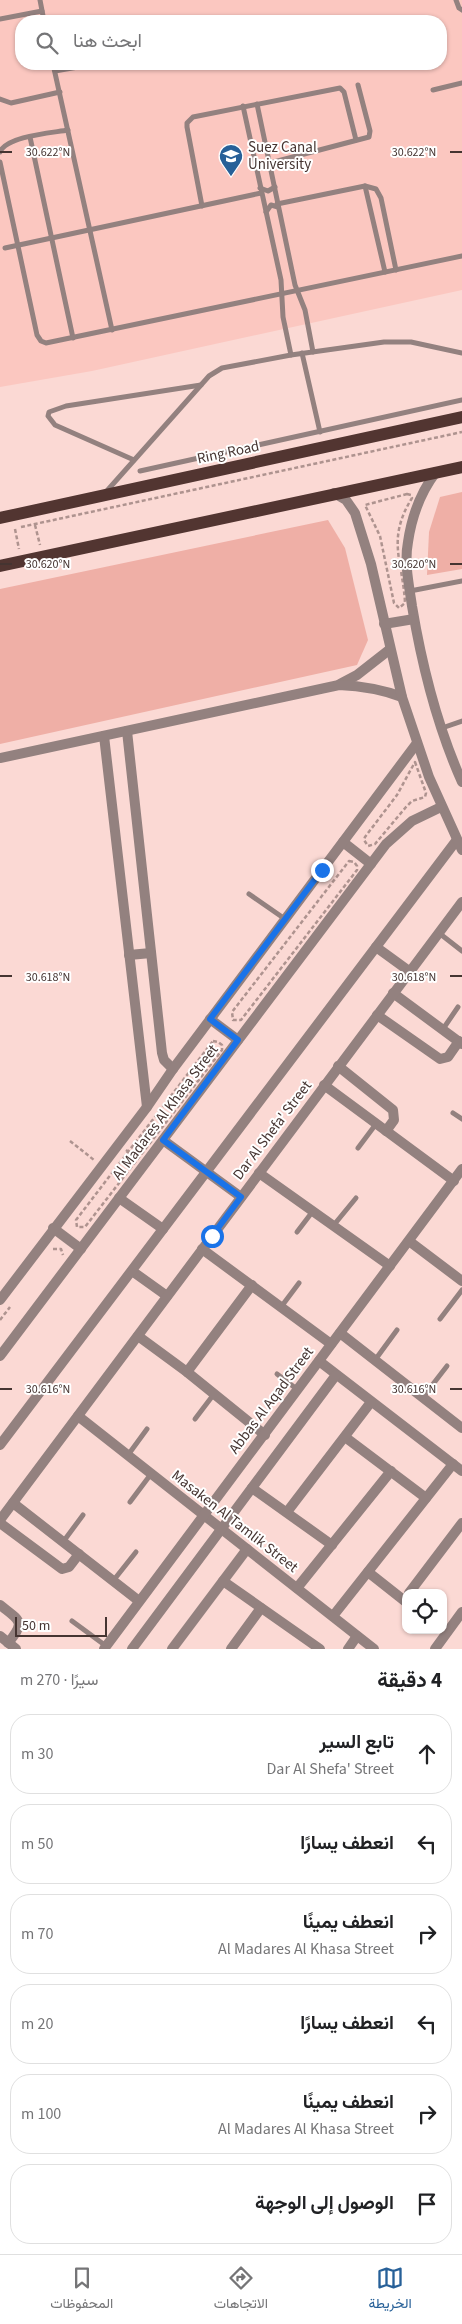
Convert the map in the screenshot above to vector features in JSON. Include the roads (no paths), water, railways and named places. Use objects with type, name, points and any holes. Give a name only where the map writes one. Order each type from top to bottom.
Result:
[{"type":"main road","name":"Ring Road","points":[[0,518],[462,418]]},
{"type":"main road","points":[[0,566],[462,466]]},
{"type":"street","points":[[436,472],[418,500],[409,536],[407,566],[420,654],[442,728],[462,782]]},
{"type":"street","points":[[334,493],[346,500],[355,513],[370,564],[389,650],[416,743],[441,807],[459,846]]},
{"type":"street","points":[[384,624],[414,619]]},
{"type":"street","points":[[339,685],[357,675],[389,650]]},
{"type":"street","points":[[0,758],[339,685],[361,686],[382,690],[402,697]]},
{"type":"street","points":[[127,731],[162,1053],[164,1060],[173,1069]]},
{"type":"street","points":[[104,736],[147,1107]]},
{"type":"street","name":"Al Madares Al Khasa Street","points":[[0,1300],[147,1107],[173,1069],[416,743]]},
{"type":"street","name":"Al Madares Al Khasa Street","points":[[0,1356],[119,1198],[142,1160],[163,1140],[386,844],[404,827],[441,807]]},
{"type":"street","points":[[342,842],[371,864]]},
{"type":"street","name":"Dar Al Shefa' Street","points":[[2,1439],[132,1271],[376,947],[459,846]]},
{"type":"street","name":"Dar Al Shefa' Street","points":[[0,1521],[462,902]]},
{"type":"street","points":[[376,947],[409,971]]},
{"type":"street","points":[[130,955],[151,952]]},
{"type":"street","points":[[377,1015],[440,1059],[448,1057],[460,1042],[393,993]]},
{"type":"street","points":[[210,1019],[238,1040]]},
{"type":"street","points":[[338,1066],[393,1110],[394,1120],[386,1131]]},
{"type":"street","points":[[324,1085],[454,1181]]},
{"type":"street","points":[[163,1140],[241,1197]]},
{"type":"street","name":"Abbas Al Aqad Street","points":[[105,1648],[462,1170]]},
{"type":"street","points":[[259,1173],[390,1266]]},
{"type":"street","points":[[119,1198],[163,1229]]},
{"type":"street","points":[[53,1228],[81,1249]]},
{"type":"street","points":[[409,1240],[462,1281]]},
{"type":"street","points":[[202,1249],[331,1344]]},
{"type":"street","points":[[132,1271],[167,1296]]},
{"type":"street","points":[[187,1372],[252,1286]]},
{"type":"street","points":[[340,1333],[462,1428]]},
{"type":"street","points":[[138,1336],[265,1434]]},
{"type":"street","points":[[319,1361],[462,1471]]},
{"type":"street","points":[[132,1649],[336,1375]]},
{"type":"street","points":[[287,1512],[372,1402]]},
{"type":"street","name":"Masaken Al Tamlik Street","points":[[78,1416],[374,1649]]},
{"type":"street","points":[[345,1437],[426,1498]]},
{"type":"street","points":[[333,1616],[453,1464]]},
{"type":"street","points":[[297,1588],[391,1471]]},
{"type":"street","points":[[252,1488],[332,1545]]},
{"type":"street","points":[[13,1503],[140,1601]]},
{"type":"street","points":[[0,1521],[62,1569],[69,1567],[79,1554]]},
{"type":"street","points":[[413,1589],[461,1527]]},
{"type":"street","points":[[172,1649],[247,1549]]},
{"type":"street","points":[[368,1572],[402,1595]]},
{"type":"street","points":[[224,1581],[320,1649]]},
{"type":"street","points":[[0,1605],[16,1618],[20,1624],[19,1630],[8,1643]]},
{"type":"street","points":[[231,1649],[261,1608]]},
{"type":"street","points":[[447,1630],[462,1612]]},
{"type":"street","points":[[435,1649],[444,1634]]},
{"type":"street","points":[[348,1649],[357,1636]]},
{"type":"lane","points":[[40,0],[43,15]]},
{"type":"lane","points":[[456,0],[459,8],[462,10]]},
{"type":"lane","points":[[21,15],[42,11]]},
{"type":"lane","points":[[0,19],[15,16]]},
{"type":"lane","points":[[61,70],[55,71],[112,330]]},
{"type":"lane","points":[[433,90],[462,83]]},
{"type":"lane","points":[[270,162],[366,139],[370,134],[358,85]]},
{"type":"lane","points":[[202,206],[187,123],[193,117],[340,88],[344,92],[356,140]]},
{"type":"lane","points":[[0,99],[10,102],[60,92]]},
{"type":"lane","points":[[257,104],[296,291],[305,310],[313,352]]},
{"type":"lane","points":[[243,106],[283,293],[283,316],[291,355]]},
{"type":"lane","points":[[0,152],[8,143],[68,130]]},
{"type":"lane","points":[[30,137],[73,338]]},
{"type":"lane","points":[[0,162],[37,336],[40,341],[46,343],[462,256]]},
{"type":"lane","points":[[365,186],[385,272]]},
{"type":"lane","points":[[266,212],[270,205],[278,206],[371,186],[380,193],[396,270]]},
{"type":"lane","points":[[5,248],[202,206],[275,188]]},
{"type":"lane","points":[[102,496],[209,376],[222,368],[302,353],[399,342],[462,353]]},
{"type":"lane","points":[[302,353],[320,432]]},
{"type":"lane","points":[[134,460],[55,425],[48,416],[49,412],[66,406],[202,385]]},
{"type":"lane","points":[[140,471],[462,400]]},
{"type":"lane","points":[[410,590],[462,581]]},
{"type":"lane","points":[[442,728],[462,720]]},
{"type":"lane","points":[[249,894],[285,919]]},
{"type":"lane","points":[[438,933],[462,951]]},
{"type":"lane","points":[[442,1029],[458,1007]]},
{"type":"lane","points":[[454,1113],[462,1119]]},
{"type":"lane","points":[[358,1148],[376,1123]]},
{"type":"lane","points":[[333,1226],[356,1198]]},
{"type":"lane","points":[[297,1232],[313,1211]]},
{"type":"lane","points":[[280,1307],[299,1283]]},
{"type":"lane","points":[[440,1319],[462,1290]]},
{"type":"lane","points":[[375,1360],[397,1330]]},
{"type":"lane","points":[[423,1397],[447,1366]]},
{"type":"lane","points":[[277,1374],[298,1390]]},
{"type":"lane","points":[[196,1419],[214,1394]]},
{"type":"lane","points":[[128,1455],[148,1428]]},
{"type":"lane","points":[[130,1502],[151,1474]]},
{"type":"lane","points":[[63,1542],[83,1515]]},
{"type":"lane","points":[[113,1581],[136,1552]]},
{"type":"lane","points":[[72,1621],[105,1648]]},
{"type":"place","name":"Suez Canal University","points":[[231,177]]}]
